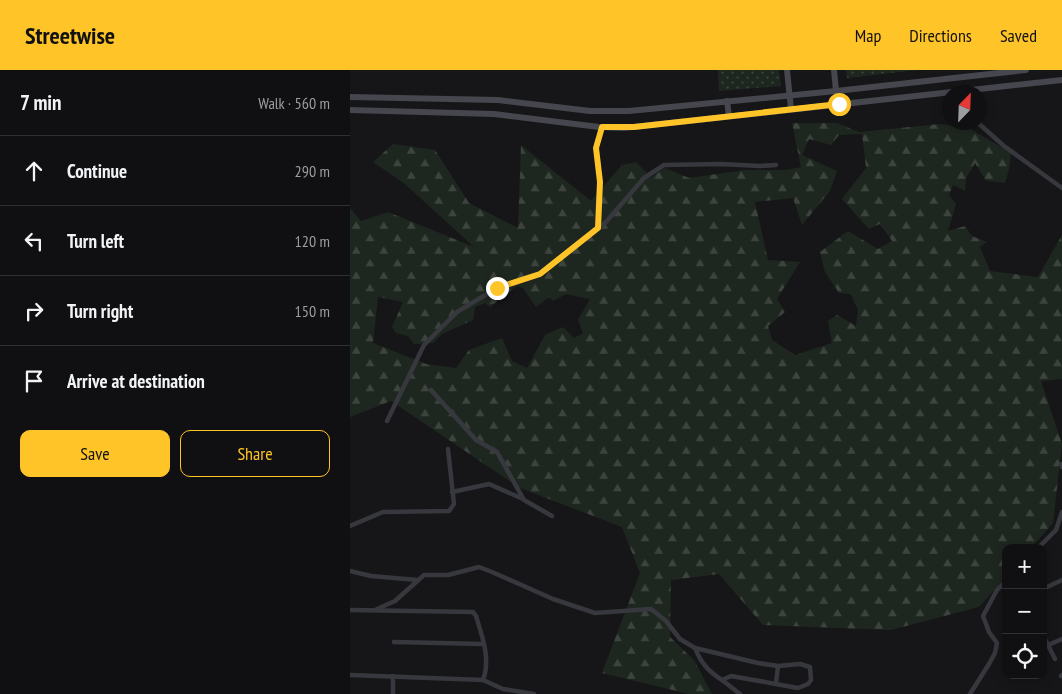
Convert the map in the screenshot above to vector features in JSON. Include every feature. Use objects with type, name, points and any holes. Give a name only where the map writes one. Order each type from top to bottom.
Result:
[{"type":"main road","points":[[787,70],[790,109]]},
{"type":"main road","points":[[834,70],[836,91]]},
{"type":"main road","points":[[350,97],[498,100],[611,112],[789,96],[1026,70]]},
{"type":"main road","points":[[987,88],[1062,80]]},
{"type":"main road","points":[[350,110],[494,114],[624,128],[942,93]]},
{"type":"main road","points":[[728,101],[729,116]]},
{"type":"street","points":[[836,91],[839,104]]},
{"type":"street","points":[[598,228],[600,182],[596,148],[602,127]]},
{"type":"street","points":[[986,130],[1004,146],[1062,188]]},
{"type":"street","points":[[388,421],[424,345],[457,312],[497,288],[540,274],[606,222],[644,178],[664,165],[776,165]]},
{"type":"street","points":[[431,390],[476,440],[497,452],[524,500]]},
{"type":"street","points":[[350,526],[383,512],[448,511],[454,504],[448,449]]},
{"type":"street","points":[[452,492],[489,484],[524,500],[552,516]]},
{"type":"street","points":[[1042,544],[1059,529],[1062,512]]},
{"type":"street","points":[[377,609],[395,600],[424,575],[448,575],[478,568],[492,572],[553,599],[595,613],[651,609],[666,621],[680,638],[695,648],[778,666],[808,665],[811,673],[811,680],[808,684],[798,688],[731,676],[722,680]]},
{"type":"street","points":[[350,571],[371,576],[417,580]]},
{"type":"street","points":[[1047,587],[1062,580]]},
{"type":"street","points":[[970,694],[995,653],[996,643],[989,632],[983,616],[997,590],[1002,585]]},
{"type":"street","points":[[350,610],[473,612],[476,616],[484,644],[486,672],[483,680]]},
{"type":"street","points":[[1055,659],[1048,645],[1062,639]]},
{"type":"street","points":[[394,642],[484,644]]},
{"type":"street","points":[[695,648],[701,662],[708,671],[740,694]]},
{"type":"street","points":[[776,683],[778,666]]},
{"type":"street","points":[[350,675],[483,680],[504,689],[534,694]]},
{"type":"street","points":[[393,676],[393,694]]},
{"type":"green space","points":[[718,70],[779,70],[781,86],[719,91]]},
{"type":"green space","points":[[846,70],[917,70],[847,78]]},
{"type":"green space","points":[[792,123],[837,123],[859,132],[940,124],[942,124],[942,130],[972,130],[1011,153],[1005,183],[986,181],[975,163],[966,178],[965,191],[953,185],[949,195],[956,204],[948,231],[965,226],[972,236],[987,242],[980,247],[990,271],[1038,277],[1062,235],[1062,379],[1041,381],[1062,444],[1053,523],[1035,544],[1002,544],[1002,581],[979,607],[891,630],[763,625],[719,574],[671,580],[670,637],[694,660],[712,694],[689,694],[602,673],[640,573],[622,527],[520,488],[391,401],[350,417],[350,208],[361,221],[388,212],[474,247],[405,184],[373,162],[393,144],[435,150],[469,203],[518,228],[521,145],[591,201],[622,165],[636,162],[651,177],[665,168],[689,178],[745,170],[786,170],[801,167]],"holes":[[[862,134],[866,168],[842,199],[869,229],[880,224],[892,241],[878,249],[848,231],[820,252],[825,272],[839,293],[851,294],[858,310],[856,326],[837,315],[828,321],[832,343],[795,355],[772,340],[768,326],[785,312],[777,299],[800,262],[768,260],[755,202],[793,198],[802,225],[830,191],[837,171],[802,155],[809,139],[831,145],[839,135]],[[517,286],[523,288],[536,307],[549,297],[553,301],[566,294],[590,299],[578,320],[583,333],[574,338],[563,327],[545,335],[527,368],[512,361],[502,338],[469,350],[456,368],[426,364],[373,343],[378,297],[403,302],[392,327],[396,333],[408,336],[414,344],[433,343],[442,334],[473,320],[475,307],[485,303],[490,307]]]},
{"type":"route","points":[[497,288],[540,274],[598,228],[600,182],[596,148],[602,127],[624,128],[839,104]]}]
